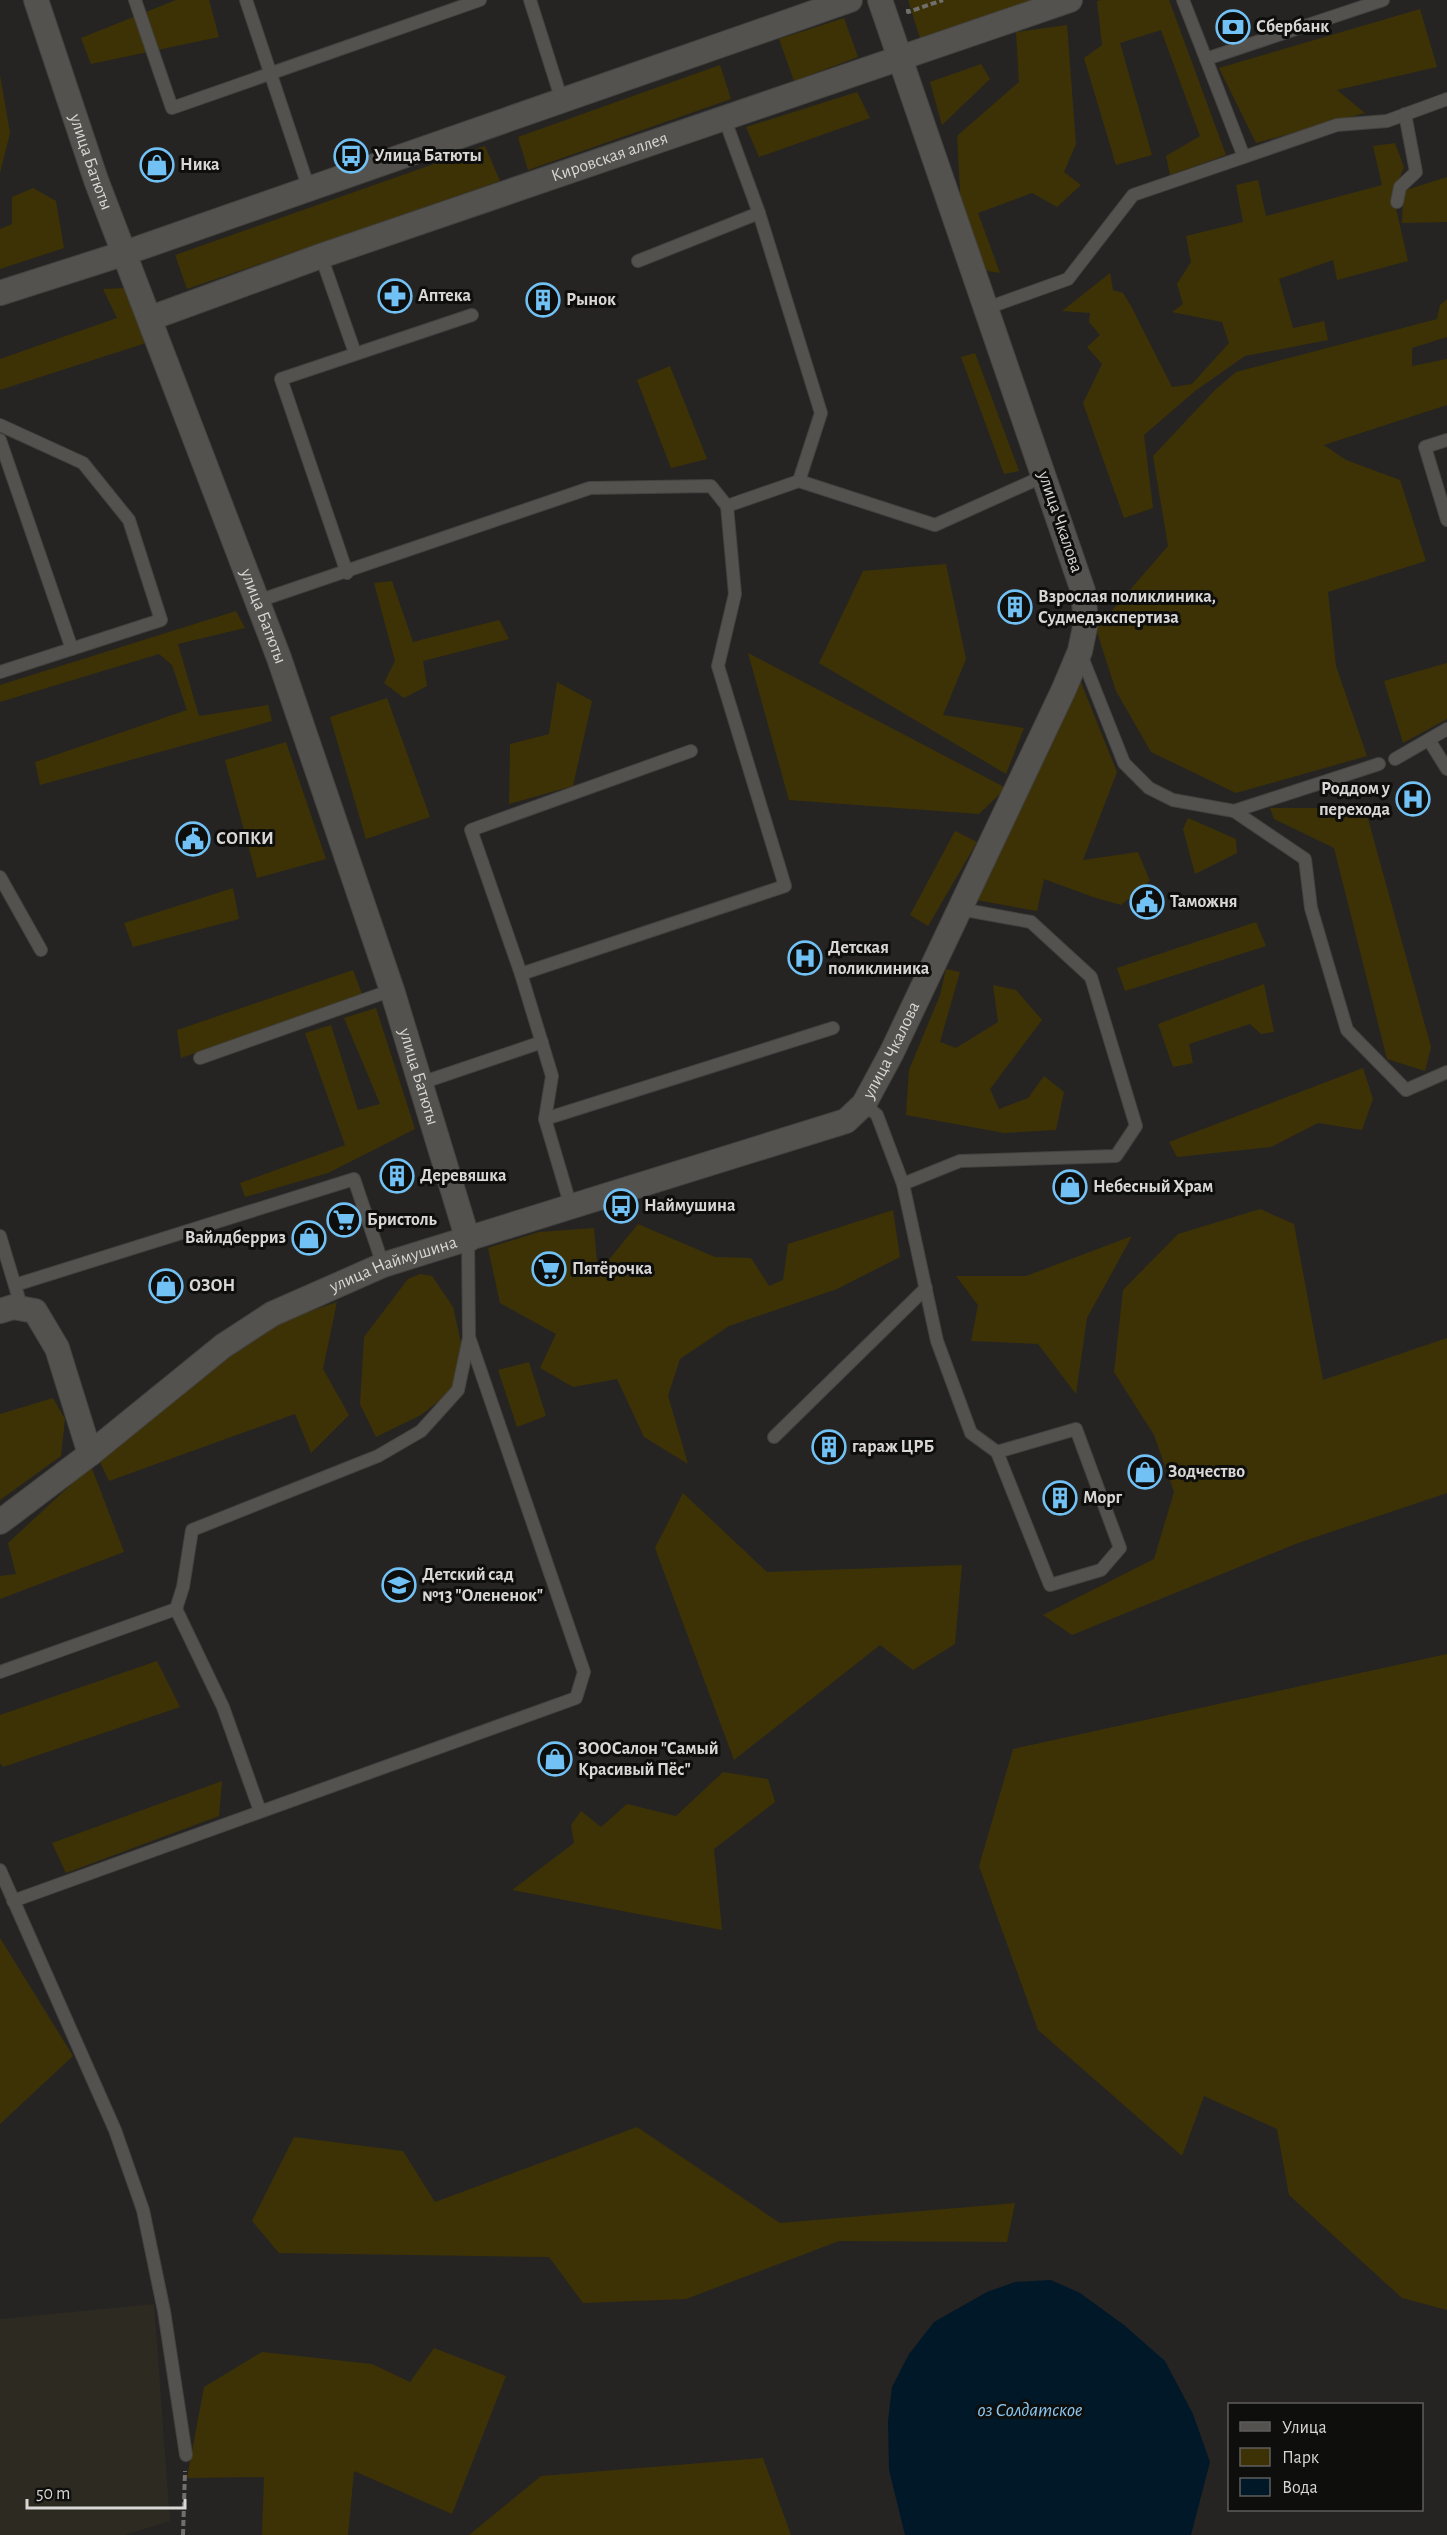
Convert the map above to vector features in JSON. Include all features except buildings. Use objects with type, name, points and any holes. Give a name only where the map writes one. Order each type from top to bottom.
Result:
[{"type":"street","name":"улица Батюты","points":[[36,0],[96,180],[258,601],[392,990],[468,1240]]},
{"type":"street","points":[[0,293],[125,253],[850,0]]},
{"type":"street","name":"улица Чкалова","points":[[846,1121],[864,1104],[892,1052],[1080,651],[1086,622],[1083,591],[880,0]]},
{"type":"street","name":"Кировская аллея","points":[[151,318],[321,256],[725,120],[1070,0]]},
{"type":"street","name":"улица Наймушина","points":[[0,1522],[90,1454],[223,1346],[272,1314],[383,1265],[846,1121]]},
{"type":"street","points":[[11,1310],[35,1311],[57,1348],[90,1454]]},
{"type":"lane","points":[[135,0],[172,108],[480,0]]},
{"type":"lane","points":[[246,0],[309,189]]},
{"type":"lane","points":[[530,0],[562,100]]},
{"type":"lane","points":[[1183,0],[1244,157]]},
{"type":"lane","points":[[1206,59],[1383,0]]},
{"type":"lane","points":[[987,308],[1068,279],[1133,195],[1337,125],[1387,121],[1447,99]]},
{"type":"lane","points":[[1397,202],[1400,188],[1416,172],[1405,114]]},
{"type":"lane","points":[[725,120],[759,213],[821,413],[799,481]]},
{"type":"lane","points":[[638,261],[759,213]]},
{"type":"lane","points":[[321,256],[355,353]]},
{"type":"lane","points":[[347,573],[281,380],[471,315]]},
{"type":"lane","points":[[0,425],[83,463],[129,520],[161,620],[0,672]]},
{"type":"lane","points":[[0,440],[72,649]]},
{"type":"lane","points":[[1447,440],[1425,447],[1447,520]]},
{"type":"lane","points":[[727,506],[799,481],[935,525],[1044,476]]},
{"type":"lane","points":[[258,601],[347,573],[590,488],[711,486],[727,506],[735,594],[718,666],[785,886],[521,974]]},
{"type":"lane","points":[[1080,651],[1124,763],[1149,788],[1173,800],[1234,811],[1305,859],[1311,908],[1347,1030],[1406,1090],[1447,1072]]},
{"type":"lane","points":[[1395,759],[1447,729]]},
{"type":"lane","points":[[1429,740],[1447,769]]},
{"type":"lane","points":[[571,1207],[545,1119],[552,1076],[521,974],[471,830],[691,752]]},
{"type":"lane","points":[[1234,811],[1378,764]]},
{"type":"lane","points":[[0,877],[40,950]]},
{"type":"lane","points":[[903,1184],[960,1161],[1116,1156],[1136,1126],[1091,977],[1031,922],[960,909]]},
{"type":"lane","points":[[200,1058],[392,990]]},
{"type":"lane","points":[[545,1119],[833,1028]]},
{"type":"lane","points":[[421,1083],[542,1042]]},
{"type":"lane","points":[[864,1104],[877,1115],[903,1184],[937,1341],[971,1433],[997,1452],[1050,1585],[1101,1570],[1120,1548],[1076,1429],[997,1452]]},
{"type":"lane","points":[[15,1285],[354,1179],[383,1265]]},
{"type":"lane","points":[[0,1236],[15,1285],[11,1310]]},
{"type":"lane","points":[[260,1811],[223,1707],[176,1609],[183,1587],[192,1530],[378,1456],[421,1431],[458,1390],[469,1336],[468,1240]]},
{"type":"lane","points":[[774,1437],[926,1288]]},
{"type":"lane","points":[[14,1901],[576,1698],[584,1672],[469,1336]]},
{"type":"lane","points":[[0,1672],[176,1609]]},
{"type":"lane","points":[[0,1870],[115,2130],[143,2210],[164,2311],[186,2455]]},
{"type":"path","points":[[907,6],[908,12],[943,0]]},
{"type":"path","points":[[183,2535],[186,2455]]},
{"type":"shaded area","points":[[154,2304],[170,2521],[125,2535],[0,2535],[0,2319]]},
{"type":"green space","points":[[176,0],[209,0],[219,37],[91,64],[81,38]]},
{"type":"green space","points":[[908,0],[1033,0],[920,38]]},
{"type":"green space","points":[[1169,0],[1226,155],[1170,175],[1166,156],[1200,136],[1161,30],[1120,43],[1152,155],[1116,165],[1084,58],[1102,45],[1097,1]]},
{"type":"green space","points":[[1420,9],[1437,67],[1337,90],[1365,113],[1256,143],[1219,68]]},
{"type":"green space","points":[[844,18],[858,57],[794,81],[779,39]]},
{"type":"green space","points":[[1067,25],[1076,144],[1064,172],[1081,185],[1057,207],[1032,193],[978,213],[1000,273],[987,271],[961,208],[957,136],[1019,82],[1016,32]]},
{"type":"green space","points":[[981,64],[990,79],[942,125],[930,82]]},
{"type":"green space","points":[[720,65],[731,99],[528,170],[518,137]]},
{"type":"green space","points":[[0,75],[10,133],[0,173]]},
{"type":"green space","points":[[857,92],[870,118],[759,157],[746,127]]},
{"type":"green space","points":[[1395,143],[1404,167],[1393,195],[1408,261],[1337,280],[1333,260],[1279,279],[1293,328],[1324,321],[1328,340],[1245,356],[1195,391],[1144,435],[1153,508],[1124,518],[1083,403],[1102,364],[1087,347],[1100,335],[1089,322],[1090,313],[1062,311],[1110,273],[1113,290],[1123,293],[1131,306],[1172,387],[1192,384],[1229,343],[1222,322],[1172,312],[1183,304],[1177,284],[1191,262],[1186,236],[1243,222],[1236,185],[1258,180],[1266,216],[1382,185],[1373,146]]},
{"type":"green space","points":[[485,146],[500,181],[187,289],[175,255]]},
{"type":"green space","points":[[1447,177],[1447,222],[1402,223],[1403,191]]},
{"type":"green space","points":[[33,188],[56,201],[64,248],[0,269],[0,229],[12,224],[12,197]]},
{"type":"green space","points":[[124,288],[149,342],[0,390],[0,359],[117,318],[103,289]]},
{"type":"green space","points":[[1447,299],[1447,337],[1412,348],[1412,366],[1447,359],[1447,405],[1324,445],[1346,460],[1400,480],[1426,561],[1328,592],[1336,666],[1367,756],[1236,793],[1151,752],[1116,691],[1096,629],[1168,546],[1153,456],[1215,390],[1236,372],[1437,319],[1440,305]]},
{"type":"green space","points":[[975,353],[1019,471],[1004,474],[961,357]]},
{"type":"green space","points":[[670,366],[707,459],[671,468],[637,380]]},
{"type":"green space","points":[[946,564],[966,659],[943,715],[1024,728],[1006,774],[819,663],[863,571]]},
{"type":"green space","points":[[392,581],[413,642],[499,620],[509,639],[423,661],[427,686],[404,698],[384,683],[395,661],[374,583]]},
{"type":"green space","points":[[236,611],[245,628],[178,644],[199,716],[268,705],[272,721],[40,785],[35,762],[187,710],[172,665],[159,654],[0,702],[0,685]]},
{"type":"green space","points":[[748,653],[1006,788],[979,814],[789,800]]},
{"type":"green space","points":[[1447,663],[1447,719],[1403,743],[1384,681]]},
{"type":"green space","points":[[1080,680],[1117,772],[1083,860],[1138,852],[1150,881],[1121,905],[1044,879],[1037,911],[976,900]]},
{"type":"green space","points":[[557,682],[592,701],[573,786],[509,804],[510,744],[549,734]]},
{"type":"green space","points":[[387,698],[430,817],[366,839],[330,717]]},
{"type":"green space","points":[[286,742],[326,859],[257,878],[225,760]]},
{"type":"green space","points":[[1270,808],[1365,808],[1431,1047],[1425,1071],[1387,1059],[1334,848],[1274,819]]},
{"type":"green space","points":[[1188,818],[1236,839],[1237,853],[1195,874],[1183,829]]},
{"type":"green space","points":[[955,831],[977,842],[928,926],[910,915]]},
{"type":"green space","points":[[233,888],[239,919],[133,947],[124,923]]},
{"type":"green space","points":[[1256,922],[1266,946],[1125,991],[1117,968]]},
{"type":"green space","points":[[946,969],[960,972],[940,1042],[956,1048],[998,1022],[993,985],[1016,990],[1042,1020],[990,1089],[999,1109],[1028,1098],[1044,1076],[1064,1092],[1056,1130],[1004,1133],[906,1115],[909,1070],[940,995]]},
{"type":"green space","points":[[353,970],[362,994],[181,1058],[177,1030]]},
{"type":"green space","points":[[1264,984],[1274,1032],[1261,1034],[1250,1024],[1189,1044],[1193,1063],[1173,1067],[1158,1024]]},
{"type":"green space","points":[[376,1008],[415,1129],[328,1173],[245,1197],[240,1183],[345,1145],[305,1033],[331,1025],[358,1110],[380,1104],[344,1018]]},
{"type":"green space","points":[[1363,1068],[1373,1099],[1362,1130],[1318,1123],[1271,1147],[1177,1157],[1169,1142]]},
{"type":"green space","points":[[1260,1209],[1294,1224],[1323,1380],[1447,1338],[1447,1493],[1298,1543],[1072,1635],[1043,1615],[1154,1559],[1174,1492],[1154,1435],[1114,1372],[1123,1290],[1178,1234]]},
{"type":"green space","points":[[893,1210],[900,1257],[837,1289],[729,1326],[680,1359],[668,1396],[688,1464],[644,1437],[617,1379],[573,1387],[540,1368],[556,1334],[500,1303],[488,1248],[539,1232],[594,1228],[598,1273],[638,1224],[715,1257],[751,1258],[769,1286],[783,1280],[788,1244]]},
{"type":"green space","points":[[1132,1236],[1087,1318],[1076,1394],[1038,1344],[971,1341],[978,1305],[956,1276],[1026,1276]]},
{"type":"green space","points":[[420,1274],[432,1276],[453,1307],[463,1352],[454,1389],[421,1415],[376,1437],[360,1404],[364,1337],[408,1279]]},
{"type":"green space","points":[[337,1302],[323,1369],[349,1415],[311,1453],[295,1414],[109,1481],[98,1458],[237,1346],[285,1320]]},
{"type":"green space","points":[[529,1362],[546,1416],[517,1427],[498,1370]]},
{"type":"green space","points":[[53,1398],[65,1419],[61,1456],[0,1500],[0,1414]]},
{"type":"green space","points":[[91,1466],[124,1552],[0,1599],[0,1576],[16,1574],[8,1543]]},
{"type":"green space","points":[[683,1493],[767,1572],[962,1565],[955,1644],[913,1670],[880,1645],[734,1760],[655,1548]]},
{"type":"green space","points":[[1447,1654],[1447,2310],[1402,2298],[1289,2195],[1277,2129],[1204,2096],[1182,2156],[1038,2030],[979,1866],[1013,1749]]},
{"type":"green space","points":[[157,1661],[180,1707],[3,1767],[0,1763],[0,1715]]},
{"type":"green space","points":[[723,1772],[768,1779],[775,1802],[714,1849],[722,1930],[512,1890],[574,1843],[571,1825],[581,1811],[601,1827],[627,1804],[676,1816]]},
{"type":"green space","points":[[222,1781],[219,1816],[66,1873],[52,1843]]},
{"type":"green space","points":[[0,1938],[73,2056],[0,2124]]},
{"type":"green space","points":[[637,2127],[780,2223],[1015,2203],[1007,2242],[839,2241],[686,2299],[583,2303],[549,2257],[279,2253],[252,2221],[294,2137],[403,2151],[435,2202]]},
{"type":"green space","points":[[434,2348],[506,2376],[452,2514],[354,2471],[348,2535],[262,2535],[264,2477],[187,2478],[204,2387],[262,2352],[372,2364],[410,2382]]},
{"type":"green space","points":[[763,2458],[791,2535],[469,2535],[541,2476]]},
{"type":"water","name":"оз Солдатское","points":[[1051,2280],[1080,2293],[1124,2325],[1165,2361],[1193,2414],[1210,2462],[1191,2535],[905,2535],[889,2470],[888,2421],[892,2387],[909,2354],[934,2322],[987,2292],[1015,2282]]},
{"type":"place","name":"Сбербанк","points":[[1233,27]]},
{"type":"place","name":"Улица Батюты","points":[[351,156]]},
{"type":"place","name":"Ника","points":[[157,165]]},
{"type":"place","name":"Аптека","points":[[395,296]]},
{"type":"place","name":"Рынок","points":[[543,300]]},
{"type":"place","name":"Взрослая поликлиника, Судмедэкспертиза","points":[[1015,607]]},
{"type":"place","name":"Роддом у перехода","points":[[1413,799]]},
{"type":"place","name":"СОПКИ","points":[[193,839]]},
{"type":"place","name":"Таможня","points":[[1147,902]]},
{"type":"place","name":"Детская поликлиника","points":[[805,958]]},
{"type":"place","name":"Деревяшка","points":[[397,1176]]},
{"type":"place","name":"Небесный Храм","points":[[1070,1187]]},
{"type":"place","name":"Наймушина","points":[[621,1206]]},
{"type":"place","name":"Бристоль","points":[[344,1220]]},
{"type":"place","name":"Вайлдберриз","points":[[309,1238]]},
{"type":"place","name":"Пятёрочка","points":[[549,1269]]},
{"type":"place","name":"ОЗОН","points":[[166,1286]]},
{"type":"place","name":"гараж ЦРБ","points":[[829,1447]]},
{"type":"place","name":"Зодчество","points":[[1145,1472]]},
{"type":"place","name":"Морг","points":[[1060,1498]]},
{"type":"place","name":"Детский сад №13 \"Олененок\"","points":[[399,1585]]},
{"type":"place","name":"ЗООСалон \"Самый Красивый Пёс\"","points":[[555,1759]]}]
